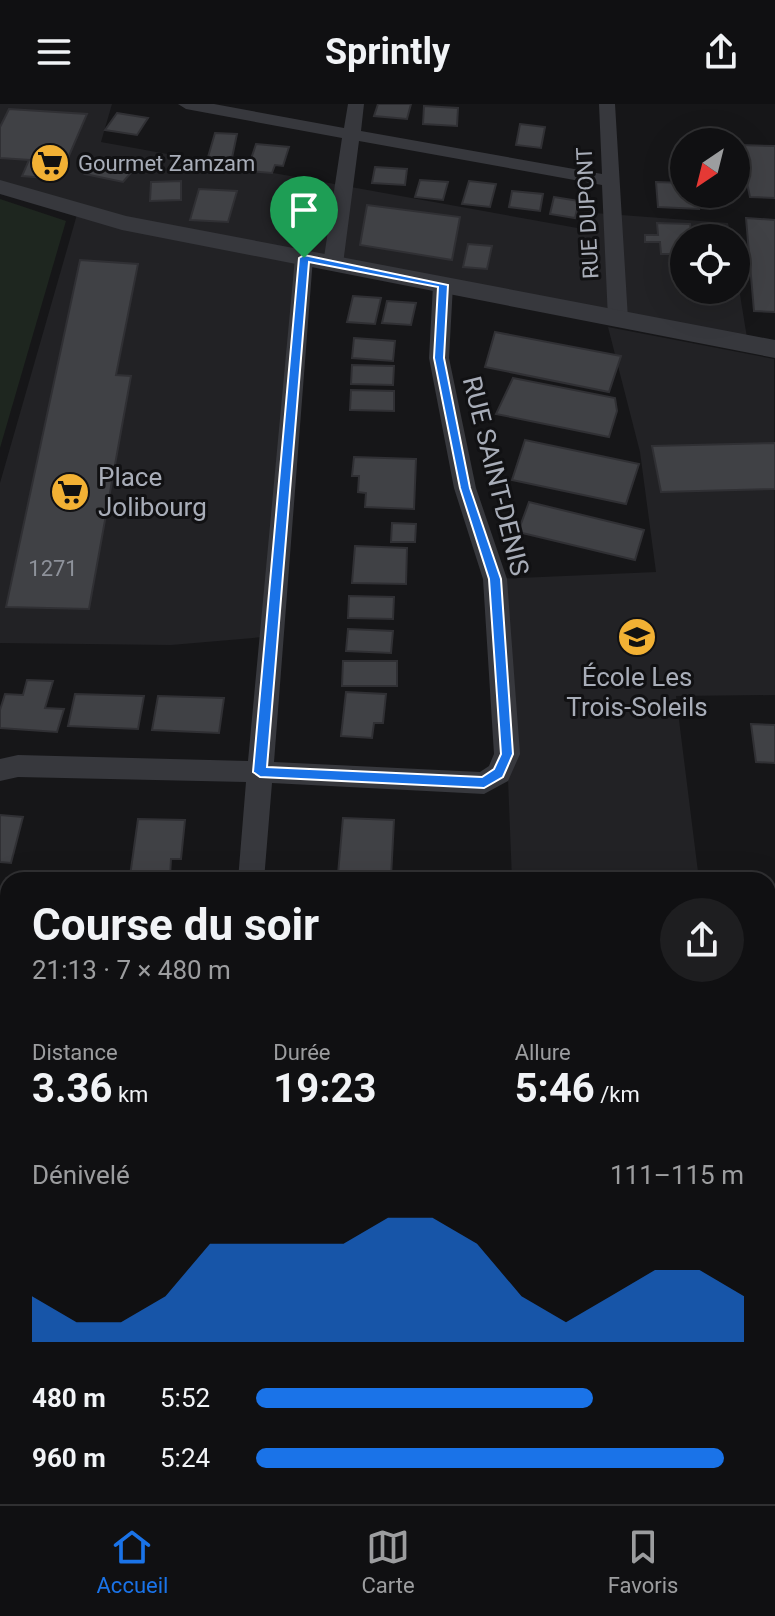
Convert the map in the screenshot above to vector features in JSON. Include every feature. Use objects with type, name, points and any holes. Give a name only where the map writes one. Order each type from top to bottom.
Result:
[{"type":"street","points":[[186,104],[609,181]]},
{"type":"street","points":[[333,264],[356,104]]},
{"type":"street","name":"RUE DUPONT","points":[[607,104],[618,319]]},
{"type":"street","points":[[0,187],[122,223],[775,349]]},
{"type":"street","points":[[252,872],[304,258]]},
{"type":"street","name":"RUE SAINT-DENIS","points":[[260,772],[484,783],[499,773],[507,754],[495,579],[465,488],[439,358],[443,285]]},
{"type":"street","points":[[0,770],[18,766],[260,772]]},
{"type":"shaded area","points":[[0,104],[112,104],[101,142],[594,231],[594,213],[728,223],[670,224],[670,304],[742,304],[748,344],[304,258],[275,636],[171,645],[0,643],[0,483],[78,211],[0,187]]},
{"type":"shaded area","points":[[0,199],[66,221],[0,448]]},
{"type":"shaded area","name":"École Les Trois-Soleils","points":[[608,327],[774,359],[775,695],[676,696],[698,872],[512,872],[495,579],[656,572],[640,452]]},
{"type":"building","points":[[378,104],[411,104],[407,119],[374,116]]},
{"type":"building","points":[[424,106],[458,108],[457,126],[423,124]]},
{"type":"building","points":[[9,109],[87,114],[59,179],[22,176],[29,160],[0,158],[0,127]]},
{"type":"building","points":[[117,113],[148,118],[137,135],[105,130]]},
{"type":"building","points":[[520,124],[545,127],[541,148],[516,145]]},
{"type":"building","points":[[215,133],[237,134],[232,158],[208,157]]},
{"type":"building","points":[[256,144],[289,147],[283,166],[275,165],[272,173],[247,171]]},
{"type":"building","points":[[750,145],[775,146],[775,198],[750,197]]},
{"type":"building","points":[[99,158],[136,167],[123,182],[85,174]]},
{"type":"building","points":[[375,167],[407,169],[405,185],[372,183]]},
{"type":"building","points":[[420,180],[448,182],[443,200],[415,197]]},
{"type":"building","points":[[181,181],[181,200],[150,201],[151,182]]},
{"type":"building","points":[[469,181],[496,184],[490,207],[462,204]]},
{"type":"building","points":[[656,182],[670,182],[670,208],[658,207]]},
{"type":"building","points":[[199,189],[237,191],[228,222],[190,220]]},
{"type":"building","points":[[285,190],[314,192],[304,227],[279,225],[282,214],[278,214]]},
{"type":"building","points":[[512,191],[543,194],[540,211],[509,207]]},
{"type":"building","points":[[554,197],[579,201],[575,218],[550,214]]},
{"type":"building","points":[[367,205],[460,217],[452,260],[360,245]]},
{"type":"building","points":[[746,218],[775,220],[775,312],[754,311],[750,224],[747,224]]},
{"type":"building","points":[[657,223],[690,224],[670,224],[670,254],[661,254],[660,242],[645,242],[645,235],[658,235]]},
{"type":"building","points":[[468,244],[492,246],[487,269],[463,267]]},
{"type":"building","name":"Place Jolibourg","points":[[80,260],[138,264],[116,375],[131,376],[89,609],[6,607]]},
{"type":"building","points":[[353,296],[381,298],[375,324],[347,322]]},
{"type":"building","points":[[387,301],[416,303],[411,325],[382,323]]},
{"type":"building","points":[[495,332],[621,356],[609,392],[485,367]]},
{"type":"building","points":[[354,338],[395,341],[393,361],[352,358]]},
{"type":"building","points":[[352,365],[394,366],[393,385],[351,384]]},
{"type":"building","points":[[513,378],[615,398],[617,411],[609,437],[496,414]]},
{"type":"building","points":[[351,390],[394,391],[394,411],[350,410]]},
{"type":"building","points":[[525,440],[639,464],[626,504],[512,480]]},
{"type":"building","points":[[775,443],[775,489],[661,492],[652,446]]},
{"type":"building","points":[[354,457],[416,459],[414,509],[365,507],[366,493],[358,492],[359,476],[352,476]]},
{"type":"building","points":[[529,502],[644,530],[635,560],[518,532]]},
{"type":"building","points":[[392,523],[416,524],[415,542],[391,542]]},
{"type":"building","points":[[355,546],[407,548],[406,584],[352,583]]},
{"type":"building","points":[[349,596],[394,597],[393,619],[348,618]]},
{"type":"building","points":[[348,629],[393,631],[391,653],[346,651]]},
{"type":"building","points":[[343,661],[397,661],[397,686],[342,686]]},
{"type":"building","points":[[27,680],[53,681],[45,708],[64,709],[57,732],[0,728],[0,710],[5,694],[23,695]]},
{"type":"building","points":[[346,692],[386,694],[383,723],[374,723],[372,738],[341,736]]},
{"type":"building","points":[[75,694],[144,696],[138,729],[68,726]]},
{"type":"building","points":[[158,696],[224,698],[219,733],[152,730]]},
{"type":"building","points":[[751,724],[775,725],[775,763],[756,762]]},
{"type":"building","points":[[0,815],[23,817],[11,863],[0,862]]},
{"type":"building","points":[[343,818],[394,820],[391,872],[338,872]]},
{"type":"building","points":[[138,819],[185,820],[181,859],[171,859],[170,872],[131,872]]},
{"type":"place","name":"Gourmet Zamzam","points":[[50,163]]},
{"type":"place","name":"Place Jolibourg","points":[[70,492]]},
{"type":"place","name":"École Les Trois-Soleils","points":[[637,637]]},
{"type":"route","points":[[304,258],[443,285],[439,358],[465,488],[495,579],[507,754],[499,773],[484,783],[260,772],[304,258]]}]
